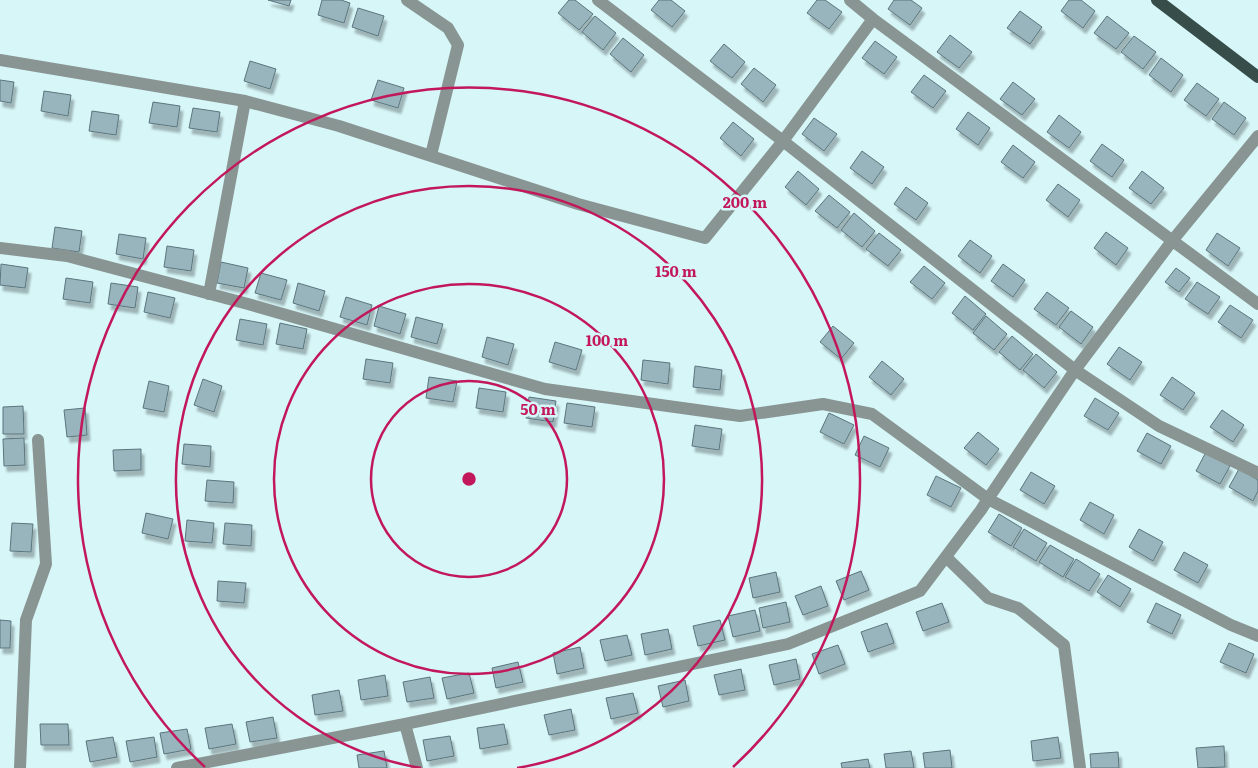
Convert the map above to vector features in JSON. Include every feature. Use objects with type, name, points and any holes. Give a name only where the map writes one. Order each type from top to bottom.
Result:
[{"type":"main road","points":[[1158,0],[1258,76]]},
{"type":"street","points":[[407,0],[448,28],[458,45],[431,155]]},
{"type":"street","points":[[598,0],[783,141],[1074,370],[1158,426],[1258,473]]},
{"type":"street","points":[[850,0],[1258,304]]},
{"type":"street","points":[[0,60],[245,101],[339,126],[578,204],[705,238],[783,141],[873,19]]},
{"type":"street","points":[[209,294],[245,101]]},
{"type":"street","points":[[177,768],[405,724],[788,644],[920,591],[981,510],[1074,370],[1172,241],[1258,136]]},
{"type":"street","points":[[0,248],[67,256],[545,389],[740,416],[822,404],[872,414],[988,499],[1230,625],[1258,636]]},
{"type":"street","points":[[20,768],[26,620],[46,564],[38,440]]},
{"type":"street","points":[[946,557],[988,598],[1018,608],[1064,646],[1080,768]]},
{"type":"street","points":[[405,724],[418,768]]},
{"type":"building","points":[[268,0],[291,0],[289,6]]},
{"type":"building","points":[[322,0],[341,0],[350,3],[344,23],[318,15]]},
{"type":"building","points":[[569,0],[575,0],[593,14],[579,30],[558,13]]},
{"type":"building","points":[[659,0],[671,0],[685,11],[672,27],[651,10]]},
{"type":"building","points":[[817,0],[825,0],[842,12],[829,29],[807,13]]},
{"type":"building","points":[[894,0],[911,0],[922,8],[910,25],[888,9]]},
{"type":"building","points":[[1069,0],[1081,0],[1095,11],[1083,28],[1061,11]]},
{"type":"building","points":[[358,8],[384,16],[378,36],[352,27]]},
{"type":"building","points":[[1020,11],[1042,27],[1030,44],[1007,28]]},
{"type":"building","points":[[595,16],[616,33],[603,50],[582,32]]},
{"type":"building","points":[[1107,16],[1129,33],[1116,49],[1094,33]]},
{"type":"building","points":[[950,35],[972,52],[959,68],[937,52]]},
{"type":"building","points":[[1134,36],[1156,52],[1143,69],[1121,52]]},
{"type":"building","points":[[623,38],[644,55],[631,72],[610,54]]},
{"type":"building","points":[[875,41],[897,57],[884,74],[862,58]]},
{"type":"building","points":[[724,44],[745,62],[732,78],[710,61]]},
{"type":"building","points":[[1161,58],[1183,75],[1171,92],[1149,75]]},
{"type":"building","points":[[250,61],[276,69],[270,89],[244,81]]},
{"type":"building","points":[[754,68],[776,85],[763,102],[741,84]]},
{"type":"building","points":[[924,75],[946,91],[933,108],[911,92]]},
{"type":"building","points":[[0,80],[14,82],[11,103],[0,101]]},
{"type":"building","points":[[378,80],[404,88],[398,108],[371,100]]},
{"type":"building","points":[[1013,82],[1035,99],[1022,115],[1000,99]]},
{"type":"building","points":[[1197,83],[1219,99],[1206,116],[1184,100]]},
{"type":"building","points":[[44,91],[71,95],[68,116],[41,111]]},
{"type":"building","points":[[153,102],[180,106],[177,127],[149,123]]},
{"type":"building","points":[[1224,102],[1246,118],[1234,135],[1212,119]]},
{"type":"building","points":[[193,108],[220,112],[217,132],[189,128]]},
{"type":"building","points":[[92,111],[119,115],[116,135],[89,131]]},
{"type":"building","points":[[968,112],[990,128],[978,145],[956,129]]},
{"type":"building","points":[[1059,115],[1081,132],[1069,148],[1047,132]]},
{"type":"building","points":[[814,118],[837,134],[824,151],[802,134]]},
{"type":"building","points":[[733,122],[754,139],[741,156],[720,138]]},
{"type":"building","points":[[1102,144],[1124,160],[1112,177],[1090,161]]},
{"type":"building","points":[[1013,145],[1035,162],[1023,178],[1001,162]]},
{"type":"building","points":[[862,151],[884,167],[872,184],[850,168]]},
{"type":"building","points":[[798,171],[819,189],[806,205],[785,187]]},
{"type":"building","points":[[1142,171],[1164,188],[1151,204],[1129,188]]},
{"type":"building","points":[[1058,184],[1080,200],[1068,217],[1046,200]]},
{"type":"building","points":[[906,187],[928,203],[916,220],[894,204]]},
{"type":"building","points":[[829,195],[850,212],[837,228],[815,211]]},
{"type":"building","points":[[854,213],[875,231],[862,247],[841,230]]},
{"type":"building","points":[[55,227],[82,231],[79,252],[52,248]]},
{"type":"building","points":[[1106,232],[1128,248],[1116,265],[1094,248]]},
{"type":"building","points":[[879,233],[901,250],[888,266],[866,249]]},
{"type":"building","points":[[1217,233],[1240,248],[1228,266],[1206,250]]},
{"type":"building","points":[[119,234],[146,238],[143,259],[116,254]]},
{"type":"building","points":[[970,240],[992,256],[980,273],[958,256]]},
{"type":"building","points":[[167,246],[194,250],[191,271],[164,267]]},
{"type":"building","points":[[221,262],[248,268],[244,288],[217,283]]},
{"type":"building","points":[[1,264],[28,268],[25,288],[0,285]]},
{"type":"building","points":[[1003,264],[1025,280],[1013,297],[991,281]]},
{"type":"building","points":[[924,266],[945,283],[932,299],[910,282]]},
{"type":"building","points":[[1176,268],[1190,278],[1179,292],[1165,282]]},
{"type":"building","points":[[261,273],[287,280],[281,300],[255,293]]},
{"type":"building","points":[[66,278],[93,282],[90,303],[63,299]]},
{"type":"building","points":[[1197,282],[1220,297],[1208,314],[1185,299]]},
{"type":"building","points":[[111,283],[138,287],[135,308],[108,304]]},
{"type":"building","points":[[298,283],[325,291],[319,311],[293,303]]},
{"type":"building","points":[[148,292],[175,298],[170,318],[144,312]]},
{"type":"building","points":[[1047,292],[1069,308],[1056,325],[1034,309]]},
{"type":"building","points":[[965,296],[986,314],[973,330],[952,313]]},
{"type":"building","points":[[346,297],[372,305],[367,325],[340,317]]},
{"type":"building","points":[[1230,305],[1253,320],[1241,338],[1218,322]]},
{"type":"building","points":[[379,306],[406,314],[400,334],[374,326]]},
{"type":"building","points":[[1071,311],[1093,327],[1081,344],[1059,327]]},
{"type":"building","points":[[986,316],[1007,334],[994,350],[973,333]]},
{"type":"building","points":[[416,317],[443,324],[437,344],[411,337]]},
{"type":"building","points":[[240,319],[267,324],[263,345],[236,340]]},
{"type":"building","points":[[280,323],[307,329],[303,349],[276,344]]},
{"type":"building","points":[[833,326],[854,343],[841,359],[820,342]]},
{"type":"building","points":[[1012,336],[1033,354],[1020,370],[999,352]]},
{"type":"building","points":[[487,337],[514,344],[508,365],[482,357]]},
{"type":"building","points":[[555,342],[582,350],[576,370],[549,362]]},
{"type":"building","points":[[1119,347],[1142,362],[1130,380],[1107,364]]},
{"type":"building","points":[[1036,354],[1057,372],[1044,388],[1023,370]]},
{"type":"building","points":[[366,359],[393,363],[390,383],[363,379]]},
{"type":"building","points":[[643,360],[670,363],[668,384],[641,380]]},
{"type":"building","points":[[882,361],[904,379],[891,395],[869,377]]},
{"type":"building","points":[[695,366],[722,370],[720,390],[693,387]]},
{"type":"building","points":[[429,377],[457,381],[453,402],[426,398]]},
{"type":"building","points":[[1172,377],[1195,393],[1183,410],[1160,395]]},
{"type":"building","points":[[203,379],[222,386],[214,412],[194,405]]},
{"type":"building","points":[[149,381],[169,386],[164,412],[143,408]]},
{"type":"building","points":[[479,388],[506,392],[503,412],[476,408]]},
{"type":"building","points":[[529,397],[556,401],[553,422],[526,418]]},
{"type":"building","points":[[1095,398],[1119,413],[1108,430],[1084,416]]},
{"type":"building","points":[[567,403],[595,407],[592,427],[564,423]]},
{"type":"building","points":[[23,406],[24,434],[3,434],[3,407]]},
{"type":"building","points":[[85,408],[87,435],[67,437],[64,410]]},
{"type":"building","points":[[1222,410],[1244,425],[1233,442],[1210,427]]},
{"type":"building","points":[[829,413],[854,425],[844,444],[820,432]]},
{"type":"building","points":[[695,425],[722,429],[719,450],[692,446]]},
{"type":"building","points":[[978,432],[999,449],[986,465],[964,448]]},
{"type":"building","points":[[1147,433],[1171,446],[1161,464],[1137,451]]},
{"type":"building","points":[[864,436],[889,448],[880,467],[855,455]]},
{"type":"building","points":[[24,438],[25,465],[4,466],[3,439]]},
{"type":"building","points":[[184,444],[211,446],[210,467],[182,464]]},
{"type":"building","points":[[141,449],[141,470],[114,471],[113,450]]},
{"type":"building","points":[[1206,452],[1230,466],[1220,484],[1196,471]]},
{"type":"building","points":[[1239,469],[1258,480],[1258,491],[1253,501],[1229,487]]},
{"type":"building","points":[[1031,472],[1055,486],[1044,504],[1020,490]]},
{"type":"building","points":[[936,476],[961,488],[951,507],[927,495]]},
{"type":"building","points":[[207,480],[234,482],[233,503],[205,501]]},
{"type":"building","points":[[1090,502],[1114,515],[1104,534],[1080,520]]},
{"type":"building","points":[[146,513],[173,519],[168,539],[142,533]]},
{"type":"building","points":[[999,514],[1022,528],[1011,546],[988,532]]},
{"type":"building","points":[[187,520],[214,523],[212,543],[185,541]]},
{"type":"building","points":[[12,523],[33,524],[31,552],[10,551]]},
{"type":"building","points":[[225,523],[252,525],[251,546],[223,544]]},
{"type":"building","points":[[1024,529],[1047,543],[1036,561],[1013,547]]},
{"type":"building","points":[[1139,529],[1163,542],[1153,561],[1129,547]]},
{"type":"building","points":[[1050,545],[1074,559],[1063,577],[1039,562]]},
{"type":"building","points":[[1184,552],[1208,565],[1198,583],[1174,570]]},
{"type":"building","points":[[1076,559],[1100,574],[1089,591],[1065,577]]},
{"type":"building","points":[[861,571],[869,590],[844,600],[836,581]]},
{"type":"building","points":[[776,572],[780,592],[753,598],[749,578]]},
{"type":"building","points":[[1108,575],[1131,589],[1120,607],[1097,592]]},
{"type":"building","points":[[218,581],[246,583],[244,603],[217,601]]},
{"type":"building","points":[[821,586],[828,606],[803,615],[795,596]]},
{"type":"building","points":[[786,602],[790,622],[763,628],[759,608]]},
{"type":"building","points":[[942,603],[949,622],[923,631],[916,612]]},
{"type":"building","points":[[1156,603],[1181,615],[1172,634],[1147,622]]},
{"type":"building","points":[[755,610],[760,631],[733,637],[728,616]]},
{"type":"building","points":[[0,620],[11,621],[10,648],[0,648]]},
{"type":"building","points":[[720,620],[725,640],[698,646],[693,626]]},
{"type":"building","points":[[887,623],[894,643],[868,652],[861,632]]},
{"type":"building","points":[[668,629],[672,649],[645,655],[641,634]]},
{"type":"building","points":[[627,635],[632,655],[605,661],[600,640]]},
{"type":"building","points":[[1229,643],[1254,654],[1246,673],[1220,662]]},
{"type":"building","points":[[838,645],[845,664],[819,674],[812,654]]},
{"type":"building","points":[[580,647],[584,668],[557,674],[553,653]]},
{"type":"building","points":[[796,659],[800,679],[774,685],[769,665]]},
{"type":"building","points":[[518,662],[523,682],[496,688],[492,668]]},
{"type":"building","points":[[741,669],[745,690],[719,695],[714,675]]},
{"type":"building","points":[[469,673],[474,693],[447,699],[442,678]]},
{"type":"building","points":[[385,675],[388,696],[361,700],[358,680]]},
{"type":"building","points":[[430,677],[434,698],[407,702],[403,682]]},
{"type":"building","points":[[685,680],[689,701],[663,707],[658,686]]},
{"type":"building","points":[[339,690],[343,711],[315,715],[312,695]]},
{"type":"building","points":[[633,693],[638,713],[611,719],[606,698]]},
{"type":"building","points":[[571,709],[575,730],[549,735],[544,715]]},
{"type":"building","points":[[273,717],[277,738],[250,742],[246,722]]},
{"type":"building","points":[[40,724],[68,724],[69,745],[41,745]]},
{"type":"building","points":[[232,724],[236,744],[209,749],[205,728]]},
{"type":"building","points":[[504,724],[508,744],[480,749],[477,728]]},
{"type":"building","points":[[187,729],[191,749],[164,754],[160,733]]},
{"type":"building","points":[[450,736],[454,756],[427,761],[423,740]]},
{"type":"building","points":[[113,737],[117,757],[90,762],[86,741]]},
{"type":"building","points":[[154,737],[157,757],[130,762],[126,741]]},
{"type":"building","points":[[1058,737],[1061,758],[1033,761],[1031,741]]},
{"type":"building","points":[[1224,746],[1225,767],[1198,768],[1196,748]]},
{"type":"building","points":[[950,750],[952,768],[925,768],[923,753]]},
{"type":"building","points":[[384,751],[387,768],[359,768],[357,755]]},
{"type":"building","points":[[911,751],[914,768],[886,768],[884,754]]},
{"type":"building","points":[[1118,752],[1119,768],[1091,768],[1090,754]]},
{"type":"building","points":[[868,759],[870,768],[842,768],[841,763]]}]
